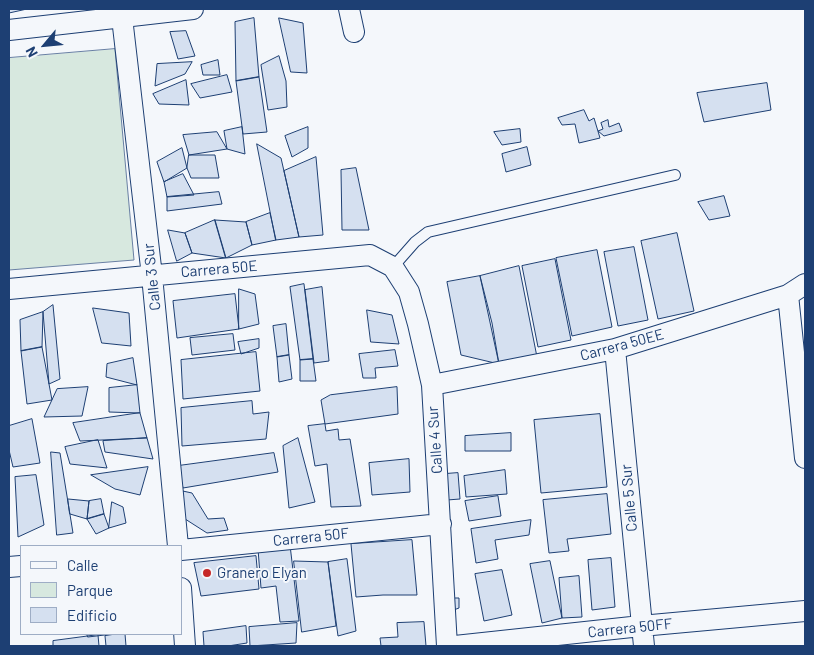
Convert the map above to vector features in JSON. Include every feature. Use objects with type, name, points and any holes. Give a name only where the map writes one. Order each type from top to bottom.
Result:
[{"type":"street","points":[[9,30],[122,13],[193,9]]},
{"type":"street","points":[[349,9],[354,32]]},
{"type":"street","name":"Calle 3 Sur","points":[[122,13],[152,276],[178,545]]},
{"type":"street","name":"Carrera 50E","points":[[9,289],[370,255]]},
{"type":"street","name":"Calle 4 Sur","points":[[370,255],[393,267],[409,292],[432,385],[447,646]]},
{"type":"street","name":"Carrera 50EE","points":[[432,385],[615,349],[788,295],[805,284]]},
{"type":"street","points":[[788,295],[805,458]]},
{"type":"street","name":"Calle 5 Sur","points":[[615,349],[644,646]]},
{"type":"street","name":"Carrera 50F","points":[[182,550],[441,524]]},
{"type":"street","points":[[182,602],[185,646]]},
{"type":"street","name":"Carrera 50FF","points":[[455,646],[805,611]]},
{"type":"lane","points":[[393,267],[415,242],[428,232],[675,175]]},
{"type":"green space","points":[[115,49],[134,260],[9,270],[9,58]]},
{"type":"building","points":[[9,9],[27,9],[9,13]]},
{"type":"building","points":[[254,18],[259,77],[236,81],[235,22]]},
{"type":"building","points":[[279,18],[303,23],[307,73],[291,72]]},
{"type":"building","points":[[186,31],[195,56],[178,59],[170,32]]},
{"type":"building","points":[[279,56],[286,81],[287,107],[268,110],[261,65]]},
{"type":"building","points":[[218,60],[220,75],[203,75],[201,65]]},
{"type":"building","points":[[192,62],[185,74],[155,86],[157,64]]},
{"type":"building","points":[[227,75],[232,92],[200,98],[191,84]]},
{"type":"building","points":[[259,77],[267,132],[243,134],[236,81]]},
{"type":"building","points":[[186,80],[189,105],[159,104],[153,94]]},
{"type":"building","points":[[767,83],[771,110],[704,122],[697,93]]},
{"type":"building","points":[[584,110],[589,121],[594,118],[600,138],[579,143],[575,124],[562,125],[558,118]]},
{"type":"building","points":[[608,120],[609,127],[619,123],[622,131],[604,136],[598,131],[603,129],[601,123]]},
{"type":"building","points":[[242,127],[245,154],[227,149],[224,131]]},
{"type":"building","points":[[308,127],[308,148],[292,157],[285,136]]},
{"type":"building","points":[[520,129],[521,142],[502,145],[494,132]]},
{"type":"building","points":[[217,132],[227,149],[189,155],[183,135]]},
{"type":"building","points":[[257,144],[281,158],[299,237],[276,240]]},
{"type":"building","points":[[527,147],[531,165],[506,172],[502,154]]},
{"type":"building","points":[[182,148],[187,168],[164,182],[157,162]]},
{"type":"building","points":[[189,155],[215,155],[219,178],[191,178],[187,168]]},
{"type":"building","points":[[316,157],[323,235],[299,237],[284,171]]},
{"type":"building","points":[[356,168],[369,230],[342,230],[341,170]]},
{"type":"building","points":[[183,174],[194,195],[167,197],[164,182]]},
{"type":"building","points":[[219,192],[222,204],[167,211],[167,197]]},
{"type":"building","points":[[724,196],[730,216],[709,220],[698,202]]},
{"type":"building","points":[[270,213],[276,240],[252,245],[246,222]]},
{"type":"building","points":[[215,220],[226,258],[192,253],[185,233]]},
{"type":"building","points":[[215,220],[246,222],[252,245],[226,258]]},
{"type":"building","points":[[168,230],[185,233],[192,253],[177,261]]},
{"type":"building","points":[[677,233],[694,311],[658,319],[641,241]]},
{"type":"building","points":[[634,247],[648,320],[618,326],[604,252]]},
{"type":"building","points":[[597,250],[612,327],[572,336],[556,258]]},
{"type":"building","points":[[555,259],[571,340],[538,347],[522,266]]},
{"type":"building","points":[[519,266],[537,357],[499,364],[492,323],[480,276]]},
{"type":"building","points":[[480,276],[499,364],[461,355],[447,282]]},
{"type":"building","points":[[304,284],[313,359],[300,360],[290,287]]},
{"type":"building","points":[[322,287],[329,361],[314,363],[305,290]]},
{"type":"building","points":[[239,289],[255,294],[259,324],[239,329]]},
{"type":"building","points":[[235,294],[239,329],[177,338],[173,301]]},
{"type":"building","points":[[53,305],[60,379],[49,384],[43,312]]},
{"type":"building","points":[[93,308],[129,313],[131,346],[102,343]]},
{"type":"building","points":[[367,310],[392,315],[399,344],[371,342]]},
{"type":"building","points":[[43,312],[42,347],[21,351],[20,320]]},
{"type":"building","points":[[286,324],[289,355],[277,357],[273,326]]},
{"type":"building","points":[[233,334],[235,350],[192,355],[190,338]]},
{"type":"building","points":[[259,339],[259,348],[241,354],[238,342]]},
{"type":"building","points":[[42,347],[52,400],[27,404],[21,351]]},
{"type":"building","points":[[395,350],[398,366],[375,368],[376,378],[363,378],[359,354]]},
{"type":"building","points":[[256,352],[260,391],[183,399],[181,360]]},
{"type":"building","points":[[289,355],[292,379],[279,382],[277,357]]},
{"type":"building","points":[[133,358],[137,385],[106,377],[107,364]]},
{"type":"building","points":[[313,359],[316,381],[300,381],[300,360]]},
{"type":"building","points":[[137,385],[140,413],[109,412],[109,388]]},
{"type":"building","points":[[88,387],[82,416],[44,417],[57,389]]},
{"type":"building","points":[[397,387],[398,414],[325,424],[321,400],[330,395]]},
{"type":"building","points":[[252,401],[253,414],[269,412],[266,439],[182,446],[181,408]]},
{"type":"building","points":[[140,413],[147,438],[80,441],[73,423]]},
{"type":"building","points":[[600,414],[607,487],[541,493],[534,420]]},
{"type":"building","points":[[32,419],[40,463],[13,467],[9,450],[9,426]]},
{"type":"building","points":[[325,424],[326,431],[338,429],[339,440],[350,439],[361,506],[331,507],[327,464],[315,466],[308,426]]},
{"type":"building","points":[[511,433],[511,451],[465,451],[465,436]]},
{"type":"building","points":[[147,438],[153,459],[105,452],[103,441]]},
{"type":"building","points":[[298,438],[315,502],[289,508],[283,446]]},
{"type":"building","points":[[98,440],[107,468],[70,464],[65,447]]},
{"type":"building","points":[[51,452],[60,453],[73,533],[57,535]]},
{"type":"building","points":[[274,453],[278,472],[183,488],[178,466]]},
{"type":"building","points":[[409,459],[410,492],[372,495],[369,463]]},
{"type":"building","points":[[148,467],[140,495],[115,489],[91,475]]},
{"type":"building","points":[[505,470],[507,494],[466,497],[464,476]]},
{"type":"building","points":[[458,473],[460,499],[447,500],[445,474]]},
{"type":"building","points":[[36,475],[44,525],[18,537],[15,477]]},
{"type":"building","points":[[178,490],[192,493],[208,519],[224,518],[228,530],[207,533],[182,517]]},
{"type":"building","points":[[607,494],[611,534],[567,539],[569,551],[549,553],[543,500]]},
{"type":"building","points":[[498,496],[501,516],[469,521],[465,501]]},
{"type":"building","points":[[68,499],[89,501],[87,519],[70,514]]},
{"type":"building","points":[[101,499],[104,514],[87,519],[89,501]]},
{"type":"building","points":[[112,502],[123,507],[126,523],[109,528]]},
{"type":"building","points":[[104,514],[109,528],[96,534],[87,519]]},
{"type":"building","points":[[531,520],[529,535],[495,540],[498,559],[476,563],[471,529]]},
{"type":"building","points":[[412,540],[417,595],[356,597],[351,544]]},
{"type":"building","points":[[290,545],[299,621],[280,622],[276,586],[261,588],[258,549]]},
{"type":"building","points":[[256,556],[259,589],[201,596],[194,563]]},
{"type":"building","points":[[611,558],[615,607],[592,610],[588,560]]},
{"type":"building","points":[[347,559],[356,631],[338,636],[328,562]]},
{"type":"building","points":[[294,561],[328,562],[336,626],[302,632]]},
{"type":"building","points":[[550,561],[562,618],[542,623],[530,564]]},
{"type":"building","points":[[502,570],[512,615],[484,621],[475,574]]},
{"type":"building","points":[[579,576],[582,617],[562,618],[559,578]]},
{"type":"building","points":[[452,598],[459,598],[459,608],[451,611]]},
{"type":"building","points":[[424,622],[426,646],[381,646],[380,638],[398,637],[397,623]]},
{"type":"building","points":[[297,623],[296,643],[250,646],[249,627]]},
{"type":"building","points":[[246,626],[247,643],[228,646],[204,646],[203,632]]},
{"type":"building","points":[[87,635],[105,635],[88,637]]},
{"type":"building","points":[[98,635],[99,646],[53,646],[53,641]]},
{"type":"building","points":[[125,635],[126,646],[106,646],[105,636]]},
{"type":"place","name":"Granero Elyan","points":[[207,573]]}]
